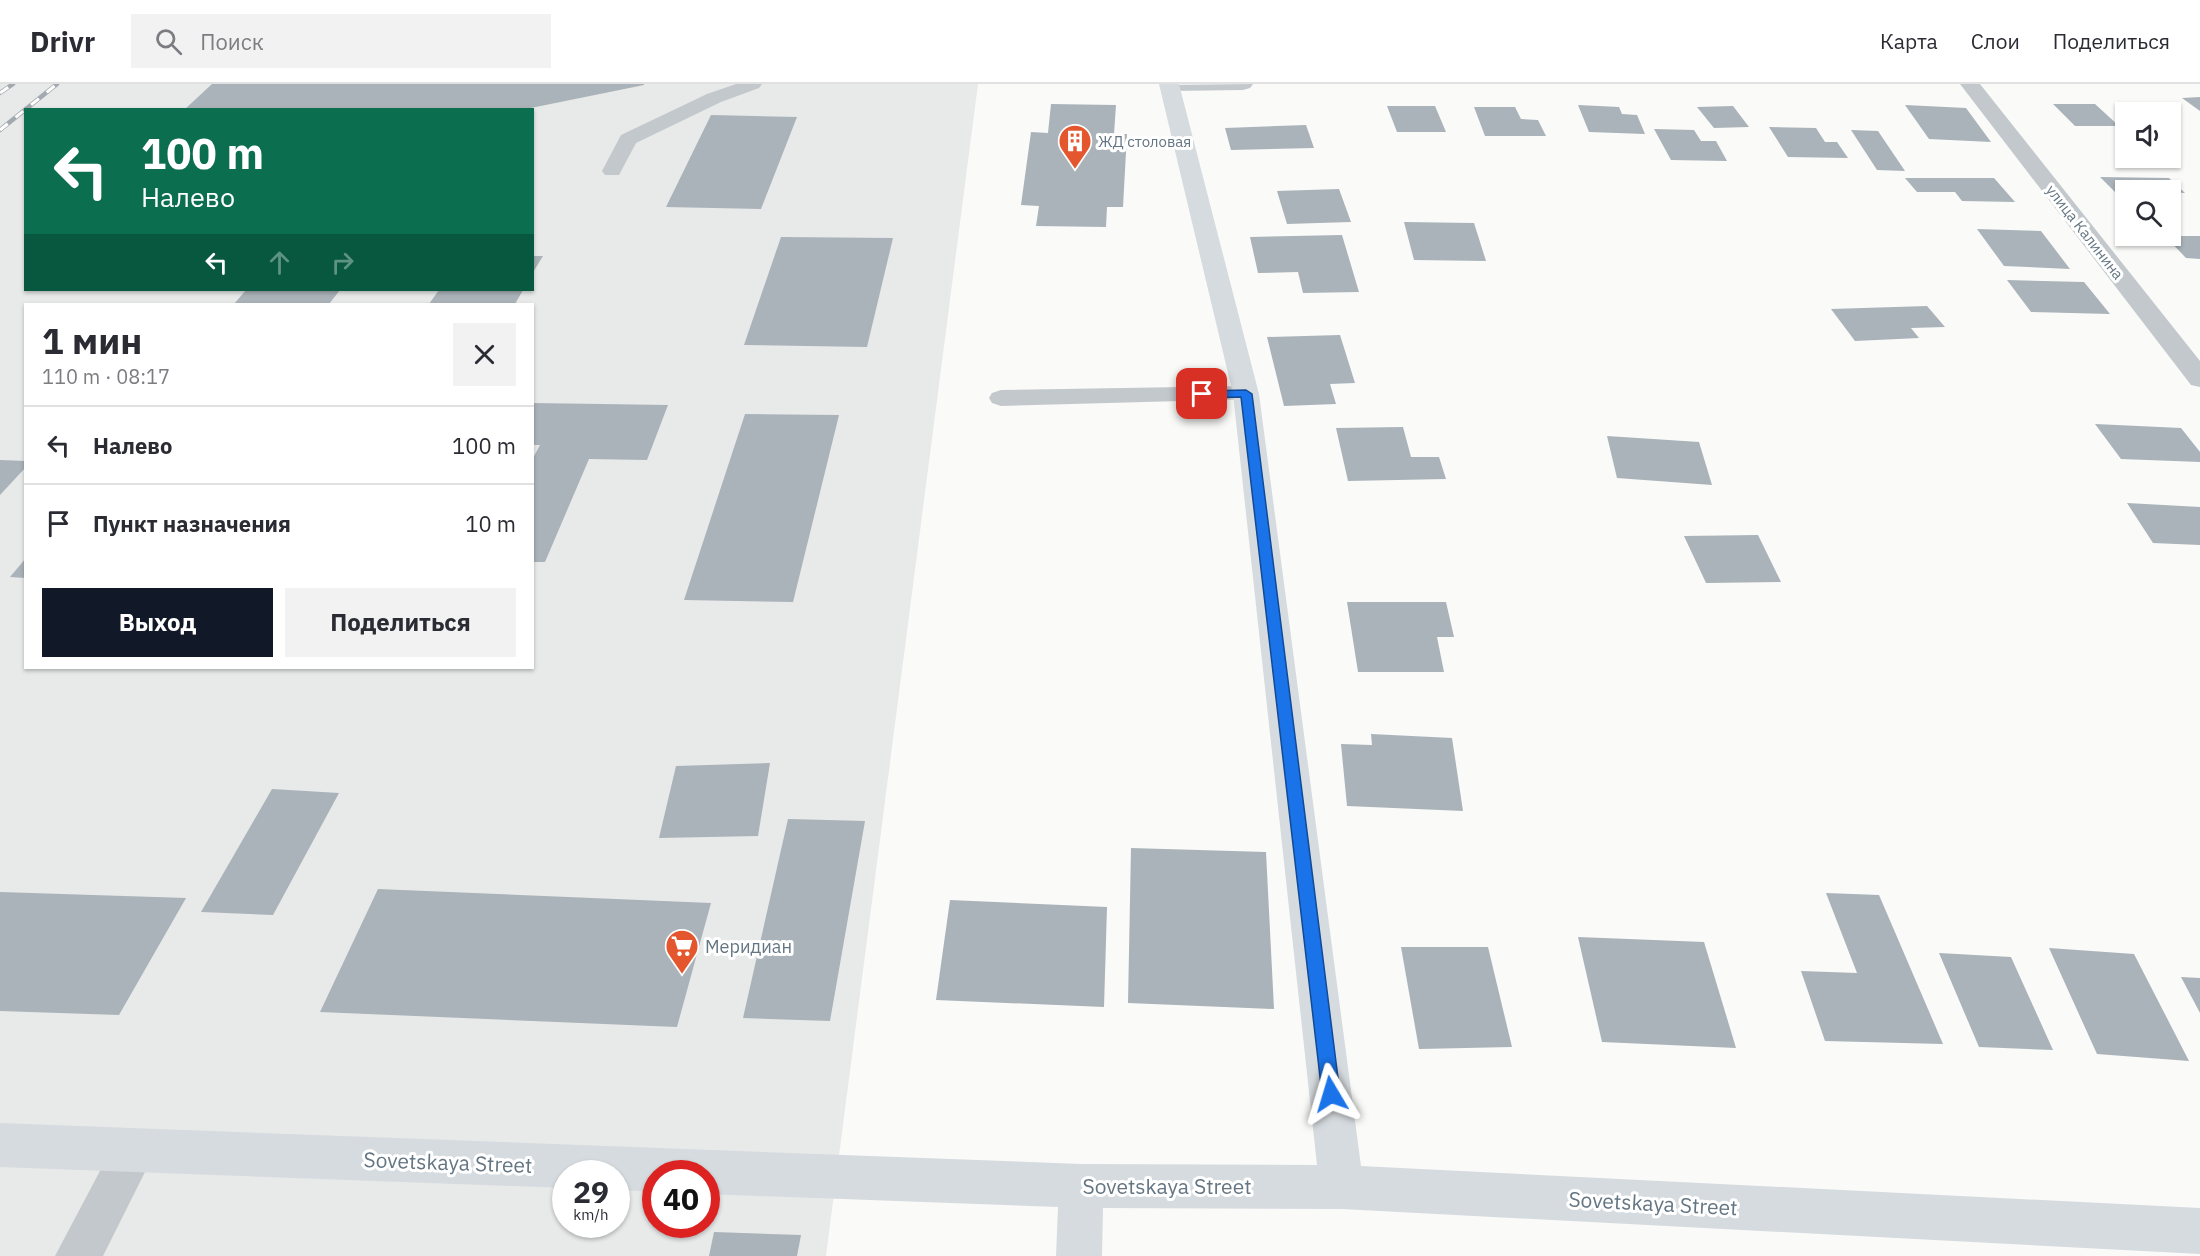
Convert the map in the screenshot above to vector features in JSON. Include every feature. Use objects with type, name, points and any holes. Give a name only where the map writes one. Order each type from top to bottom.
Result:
[{"type":"street","points":[[1243,84],[1170,84],[1246,394],[1342,1187]]},
{"type":"street","name":"улица Калинина","points":[[1970,84],[2200,379]]},
{"type":"street","name":"Sovetskaya Street","points":[[0,1145],[1081,1186],[1342,1187],[2200,1231]]},
{"type":"street","points":[[78,1256],[134,1150]]},
{"type":"street","points":[[1079,1256],[1081,1186]]},
{"type":"lane","points":[[612,171],[628,139],[714,98],[753,84]]},
{"type":"lane","points":[[1001,398],[1246,394]]},
{"type":"shaded area","points":[[0,84],[978,84],[826,1256],[0,1256]]},
{"type":"building","points":[[212,84],[644,84],[531,108],[186,108]]},
{"type":"building","points":[[2200,97],[2200,111],[2182,98]]},
{"type":"building","name":"ЖД столовая","points":[[1051,104],[1116,105],[1114,134],[1127,134],[1123,207],[1107,207],[1106,227],[1036,226],[1039,206],[1021,205],[1031,132],[1048,133]]},
{"type":"building","points":[[2053,104],[2095,104],[2115,122],[2115,126],[2075,126]]},
{"type":"building","points":[[1578,105],[1619,107],[1622,114],[1637,115],[1645,134],[1589,132]]},
{"type":"building","points":[[1905,105],[1966,108],[1991,142],[1929,139]]},
{"type":"building","points":[[1387,106],[1435,106],[1446,132],[1397,132]]},
{"type":"building","points":[[1733,106],[1749,127],[1714,128],[1697,107]]},
{"type":"building","points":[[1474,107],[1515,107],[1521,119],[1538,120],[1546,136],[1485,136]]},
{"type":"building","points":[[711,115],[797,117],[761,209],[666,207]]},
{"type":"building","points":[[1306,125],[1314,148],[1231,150],[1225,128]]},
{"type":"building","points":[[1769,127],[1816,128],[1825,142],[1837,142],[1848,158],[1788,157]]},
{"type":"building","points":[[1654,129],[1694,130],[1701,141],[1716,141],[1727,161],[1671,160]]},
{"type":"building","points":[[1851,130],[1878,131],[1905,171],[1877,170]]},
{"type":"building","points":[[2100,177],[2169,178],[2171,180],[2115,180],[2115,192]]},
{"type":"building","points":[[1905,178],[1994,178],[2015,202],[1962,201],[1955,192],[1917,192]]},
{"type":"building","points":[[1339,189],[1351,222],[1287,224],[1277,191]]},
{"type":"building","points":[[1404,222],[1474,223],[1486,261],[1414,260]]},
{"type":"building","points":[[1977,229],[2041,231],[2070,269],[2004,266]]},
{"type":"building","points":[[1342,235],[1359,292],[1303,293],[1298,272],[1258,273],[1250,237]]},
{"type":"building","points":[[2181,236],[2200,236],[2200,259],[2186,258],[2175,246],[2181,246]]},
{"type":"building","points":[[781,237],[893,238],[867,347],[744,345]]},
{"type":"building","points":[[534,256],[543,256],[534,271]]},
{"type":"building","points":[[2007,280],[2084,282],[2110,314],[2031,312]]},
{"type":"building","points":[[245,291],[339,291],[330,303],[235,303]]},
{"type":"building","points":[[438,291],[522,291],[516,303],[430,303]]},
{"type":"building","points":[[1927,306],[1945,327],[1911,328],[1919,338],[1855,341],[1831,309]]},
{"type":"building","points":[[1340,335],[1355,383],[1330,384],[1336,404],[1284,406],[1267,337]]},
{"type":"building","points":[[534,403],[668,405],[647,460],[589,459],[545,562],[534,562],[534,456],[540,445],[534,445]]},
{"type":"building","points":[[745,414],[839,415],[793,602],[684,600]]},
{"type":"building","points":[[2095,424],[2181,428],[2200,452],[2200,462],[2121,459]]},
{"type":"building","points":[[1403,427],[1411,457],[1439,457],[1446,479],[1348,481],[1336,428]]},
{"type":"building","points":[[1607,436],[1699,442],[1712,485],[1617,478]]},
{"type":"building","points":[[0,460],[24,461],[24,469],[0,495]]},
{"type":"building","points":[[2127,503],[2200,507],[2200,545],[2153,543]]},
{"type":"building","points":[[1758,535],[1781,582],[1706,583],[1684,536]]},
{"type":"building","points":[[24,560],[24,578],[10,577]]},
{"type":"building","points":[[1347,602],[1446,602],[1454,637],[1437,637],[1444,672],[1358,672]]},
{"type":"building","points":[[1371,734],[1452,738],[1463,811],[1347,806],[1341,744],[1372,745]]},
{"type":"building","points":[[770,763],[758,836],[659,838],[676,766]]},
{"type":"building","points":[[272,789],[339,793],[273,915],[201,912]]},
{"type":"building","points":[[788,819],[865,821],[830,1021],[743,1018]]},
{"type":"building","points":[[1131,848],[1266,852],[1274,1009],[1128,1003]]},
{"type":"building","points":[[378,889],[711,903],[677,1027],[320,1012]]},
{"type":"building","points":[[0,892],[186,898],[119,1015],[0,1011]]},
{"type":"building","points":[[1826,893],[1879,895],[1943,1044],[1825,1041],[1801,971],[1857,973]]},
{"type":"building","points":[[950,900],[1107,907],[1104,1007],[936,1000]]},
{"type":"building","points":[[1578,937],[1704,942],[1736,1048],[1602,1042]]},
{"type":"building","points":[[1401,947],[1488,947],[1512,1047],[1419,1049]]},
{"type":"building","points":[[2049,948],[2134,954],[2189,1061],[2097,1054]]},
{"type":"building","points":[[1939,953],[2011,957],[2053,1050],[1979,1047]]},
{"type":"building","points":[[2181,977],[2200,978],[2200,1013]]},
{"type":"building","points":[[720,1232],[801,1235],[797,1256],[709,1256],[713,1238],[720,1238]]},
{"type":"railway","points":[[0,93],[13,84]]},
{"type":"railway","points":[[27,108],[57,84]]},
{"type":"railway","points":[[0,130],[24,111]]},
{"type":"place","name":"ЖД столовая","points":[[1075,170]]},
{"type":"place","name":"Меридиан","points":[[682,975]]},
{"type":"route","points":[[1202,394],[1246,394],[1331,1094]]}]
